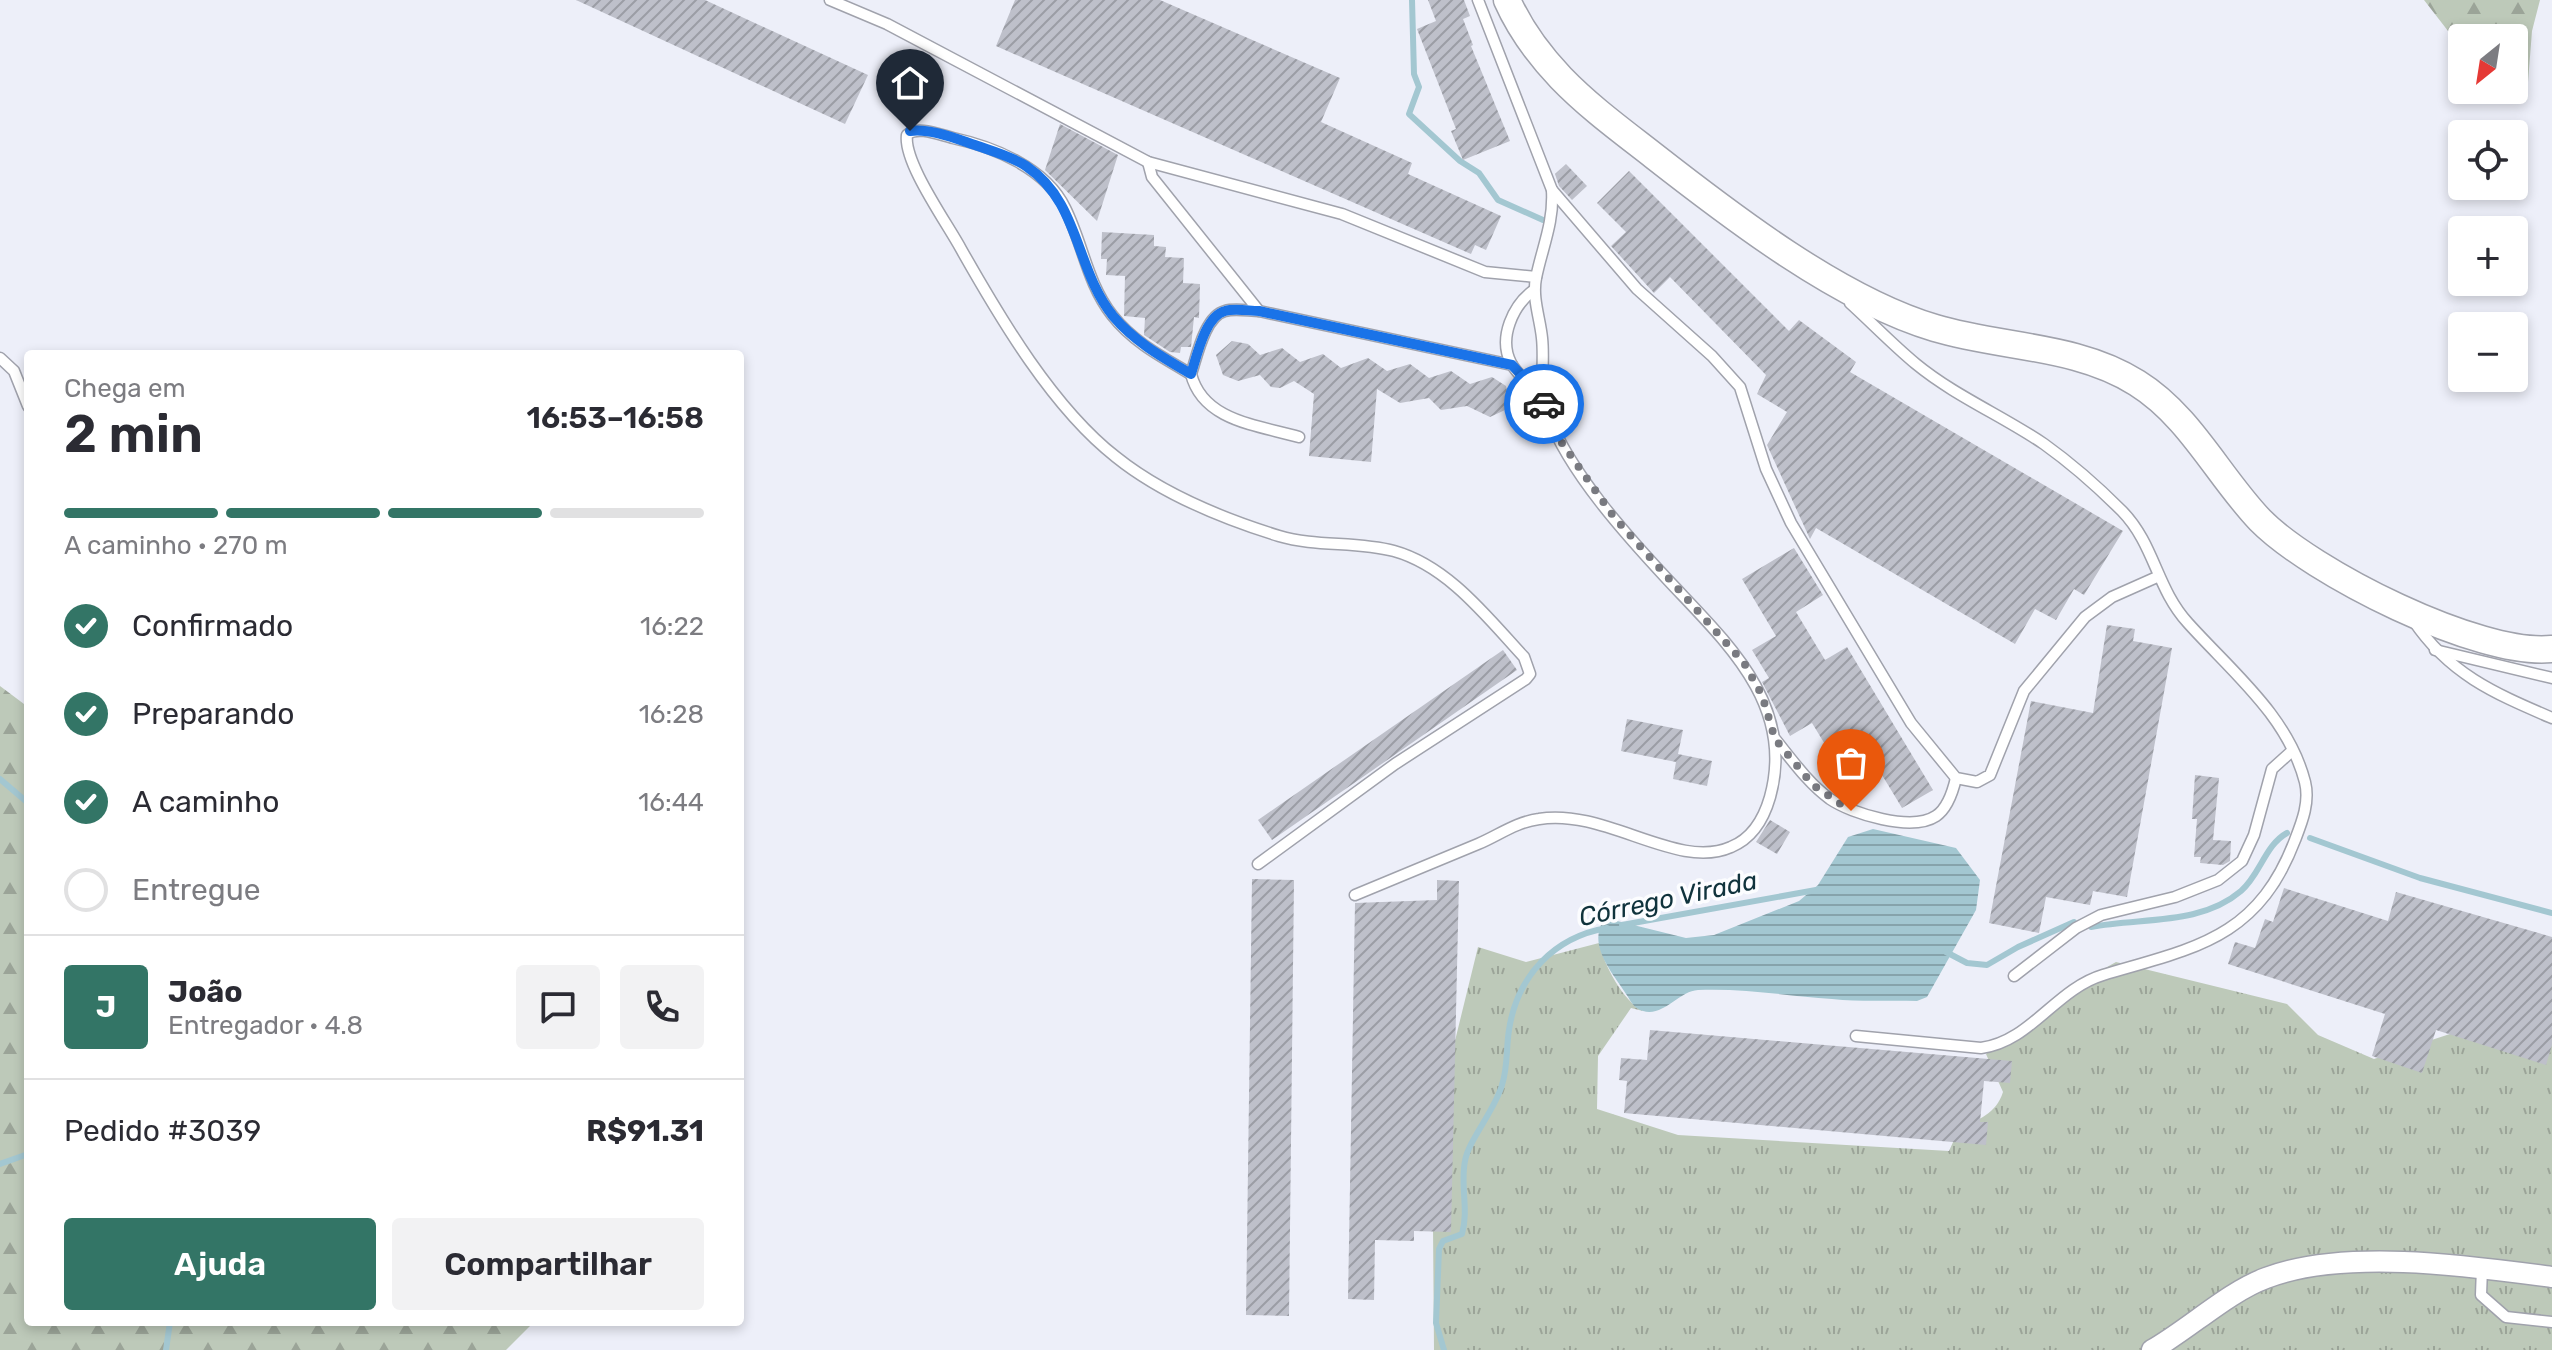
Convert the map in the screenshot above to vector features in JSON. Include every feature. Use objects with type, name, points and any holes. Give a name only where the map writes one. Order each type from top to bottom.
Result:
[{"type":"street","points":[[1507,0],[1533,46],[1602,115],[1703,194],[1813,268],[1889,311],[1934,328],[2084,359],[2137,382],[2185,426],[2259,519],[2289,547],[2327,570],[2404,608],[2505,645],[2552,649]]},
{"type":"street","points":[[2152,1350],[2263,1279],[2295,1268],[2418,1263],[2552,1277]]},
{"type":"lane","points":[[830,0],[926,43],[1148,162],[1342,214],[1485,272],[1536,277]]},
{"type":"lane","points":[[1478,0],[1552,190],[1637,289],[1712,356],[1740,387],[1766,469],[1791,523],[1911,723],[1956,778],[1977,782],[1990,775],[2024,691],[2085,617],[2112,597],[2157,577]]},
{"type":"lane","points":[[1258,864],[1395,764],[1526,679],[1530,674],[1524,657],[1438,570],[1416,559],[1392,550],[1283,537],[1249,526],[1176,494],[1116,457],[1091,435],[1049,385],[983,289],[917,170],[905,143],[907,135],[917,130],[959,140],[1015,161],[1037,175],[1064,206],[1094,285],[1113,315],[1145,347],[1191,374],[1203,402],[1222,414],[1299,437]]},
{"type":"lane","points":[[1148,162],[1152,177],[1259,311]]},
{"type":"lane","points":[[1541,396],[1543,341],[1534,290],[1550,233],[1552,190]]},
{"type":"lane","points":[[1813,268],[1917,365],[2045,445],[2084,476],[2139,528],[2150,548],[2157,577],[2188,623],[2261,701],[2292,751],[2305,783],[2307,805],[2287,860],[2259,902],[2214,938],[2178,955],[2100,975],[2078,987],[1999,1046],[1981,1048],[1856,1036]]},
{"type":"lane","points":[[1355,895],[1483,842],[1514,825],[1540,818],[1603,823],[1689,853],[1715,853],[1749,837],[1765,815],[1776,766],[1775,739],[1762,695],[1744,663],[1614,517],[1557,436],[1541,396],[1512,365],[1507,335],[1515,310],[1534,290]]},
{"type":"lane","points":[[1191,374],[1200,347],[1216,316],[1225,311],[1259,311],[1512,365]]},
{"type":"lane","points":[[0,358],[14,371],[24,396]]},
{"type":"lane","points":[[2404,608],[2433,649],[2467,678],[2552,718]]},
{"type":"lane","points":[[2433,649],[2552,678]]},
{"type":"lane","points":[[1775,739],[1813,785],[1831,800],[1875,818],[1926,821],[1939,814],[1956,778]]},
{"type":"lane","points":[[2014,976],[2076,928],[2101,915],[2175,897],[2218,880],[2242,861],[2254,835],[2272,769],[2292,751]]},
{"type":"lane","points":[[2482,1268],[2481,1295],[2506,1317],[2552,1322]]},
{"type":"green space","points":[[2424,0],[2540,0],[2532,31],[2528,82],[2528,24],[2448,24],[2448,31]]},
{"type":"green space","points":[[0,686],[24,704],[24,1326],[530,1326],[506,1350],[0,1350]]},
{"type":"green space","points":[[1599,943],[1615,982],[1628,999],[1643,1011],[1631,1008],[1598,1056],[1597,1109],[1678,1135],[1949,1151],[1959,1129],[1991,1111],[2003,1092],[1986,1054],[2064,991],[2116,962],[2287,1004],[2318,1035],[2374,1059],[2462,1030],[2552,1030],[2552,1350],[1434,1350],[1433,1226],[1439,1106],[1478,947],[1526,962]]},
{"type":"water","points":[[1873,829],[1956,848],[1980,880],[1976,910],[1927,997],[1917,1001],[1853,1000],[1698,990],[1651,1012],[1633,1004],[1603,958],[1598,938],[1605,918],[1686,938],[1714,935],[1799,901],[1818,885],[1848,837]]},
{"type":"building","points":[[576,0],[705,0],[868,75],[845,124]]},
{"type":"building","points":[[1015,0],[1160,0],[1340,78],[1321,122],[1412,163],[1408,174],[1501,216],[1486,250],[1475,245],[1471,254],[996,46]]},
{"type":"building","points":[[1428,0],[1464,0],[1470,16],[1463,19],[1471,46],[1510,141],[1463,160],[1451,131],[1456,129],[1417,29],[1436,21]]},
{"type":"building","points":[[1060,124],[1118,155],[1097,221],[1045,170]]},
{"type":"building","points":[[1566,164],[1587,186],[1572,200],[1559,186],[1555,174]]},
{"type":"building","points":[[1629,171],[1789,331],[1799,320],[1856,362],[1850,372],[2123,531],[2084,595],[2074,589],[2056,620],[2035,609],[2015,644],[1816,528],[1810,539],[1767,445],[1787,412],[1757,394],[1766,375],[1670,277],[1654,293],[1611,246],[1626,232],[1597,203]]},
{"type":"building","points":[[1102,232],[1154,235],[1154,246],[1166,247],[1165,257],[1184,258],[1183,283],[1200,284],[1199,318],[1194,317],[1191,347],[1181,347],[1180,353],[1170,352],[1144,335],[1145,318],[1124,316],[1125,276],[1106,275],[1107,259],[1101,259]]},
{"type":"building","points":[[1232,341],[1248,344],[1260,355],[1282,348],[1300,362],[1323,354],[1341,368],[1368,358],[1387,371],[1410,364],[1429,378],[1451,371],[1470,384],[1492,377],[1506,386],[1509,402],[1505,410],[1490,417],[1467,406],[1441,410],[1429,398],[1400,403],[1377,389],[1371,462],[1309,456],[1314,394],[1294,381],[1280,388],[1271,387],[1260,375],[1238,381],[1223,375],[1216,355]]},
{"type":"building","points":[[1794,548],[1823,595],[1796,612],[1825,660],[1847,647],[1933,790],[1902,808],[1876,765],[1848,782],[1812,723],[1790,736],[1762,682],[1769,678],[1752,650],[1776,636],[1742,579]]},
{"type":"building","points":[[2107,625],[2135,629],[2133,641],[2172,648],[2127,897],[2093,891],[2090,905],[2046,897],[2039,933],[1989,923],[2031,701],[2093,713]]},
{"type":"building","points":[[1503,650],[1517,670],[1272,840],[1258,820]]},
{"type":"building","points":[[1627,719],[1683,730],[1678,754],[1712,761],[1707,786],[1673,779],[1676,762],[1621,751]]},
{"type":"building","points":[[2195,775],[2219,778],[2213,840],[2231,841],[2230,861],[2223,865],[2200,863],[2201,857],[2194,857],[2197,819],[2192,819]]},
{"type":"building","points":[[1770,820],[1790,832],[1777,854],[1756,842]]},
{"type":"building","points":[[1252,879],[1294,880],[1289,1316],[1246,1315]]},
{"type":"building","points":[[1437,880],[1459,881],[1451,1232],[1414,1231],[1414,1241],[1375,1240],[1374,1300],[1348,1299],[1355,903],[1437,900]]},
{"type":"building","points":[[2284,888],[2388,921],[2396,892],[2552,937],[2552,1045],[2546,1065],[2436,1030],[2422,1073],[2372,1056],[2385,1014],[2228,964],[2235,942],[2255,948],[2265,919],[2273,922]]},
{"type":"building","points":[[1650,1030],[2012,1061],[2010,1083],[1984,1081],[1980,1122],[1988,1122],[1986,1145],[1624,1113],[1627,1081],[1619,1080],[1621,1058],[1647,1060]]},
{"type":"waterway","name":"Córrego Virada","points":[[1412,0],[1414,74],[1419,87],[1409,114],[1460,161],[1479,173],[1498,200],[1543,220]]},
{"type":"waterway","points":[[0,779],[24,800]]},
{"type":"waterway","points":[[2091,927],[2189,915],[2225,902],[2248,884],[2273,845],[2287,833]]},
{"type":"waterway","points":[[2310,838],[2420,878],[2552,913]]},
{"type":"waterway","name":"Córrego Virada","points":[[1622,925],[1816,890]]},
{"type":"waterway","points":[[1946,952],[1967,963],[1987,965],[2018,947],[2074,922]]},
{"type":"waterway","name":"Córrego Virada","points":[[1444,1350],[1436,1323],[1439,1249],[1443,1241],[1462,1234],[1465,1161],[1502,1085],[1513,1010],[1520,993],[1541,962],[1570,940],[1607,928]]},
{"type":"waterway","points":[[0,1164],[24,1155]]},
{"type":"waterway","points":[[166,1350],[169,1326]]},
{"type":"way so far","points":[[1544,404],[1557,436],[1614,517],[1744,663],[1762,695],[1775,739],[1813,785],[1851,811]]},
{"type":"route","points":[[910,131],[959,140],[1005,156],[1025,166],[1049,185],[1064,206],[1082,259],[1113,315],[1145,347],[1191,374],[1209,326],[1216,316],[1225,311],[1259,311],[1512,365],[1541,396],[1544,404]]}]
